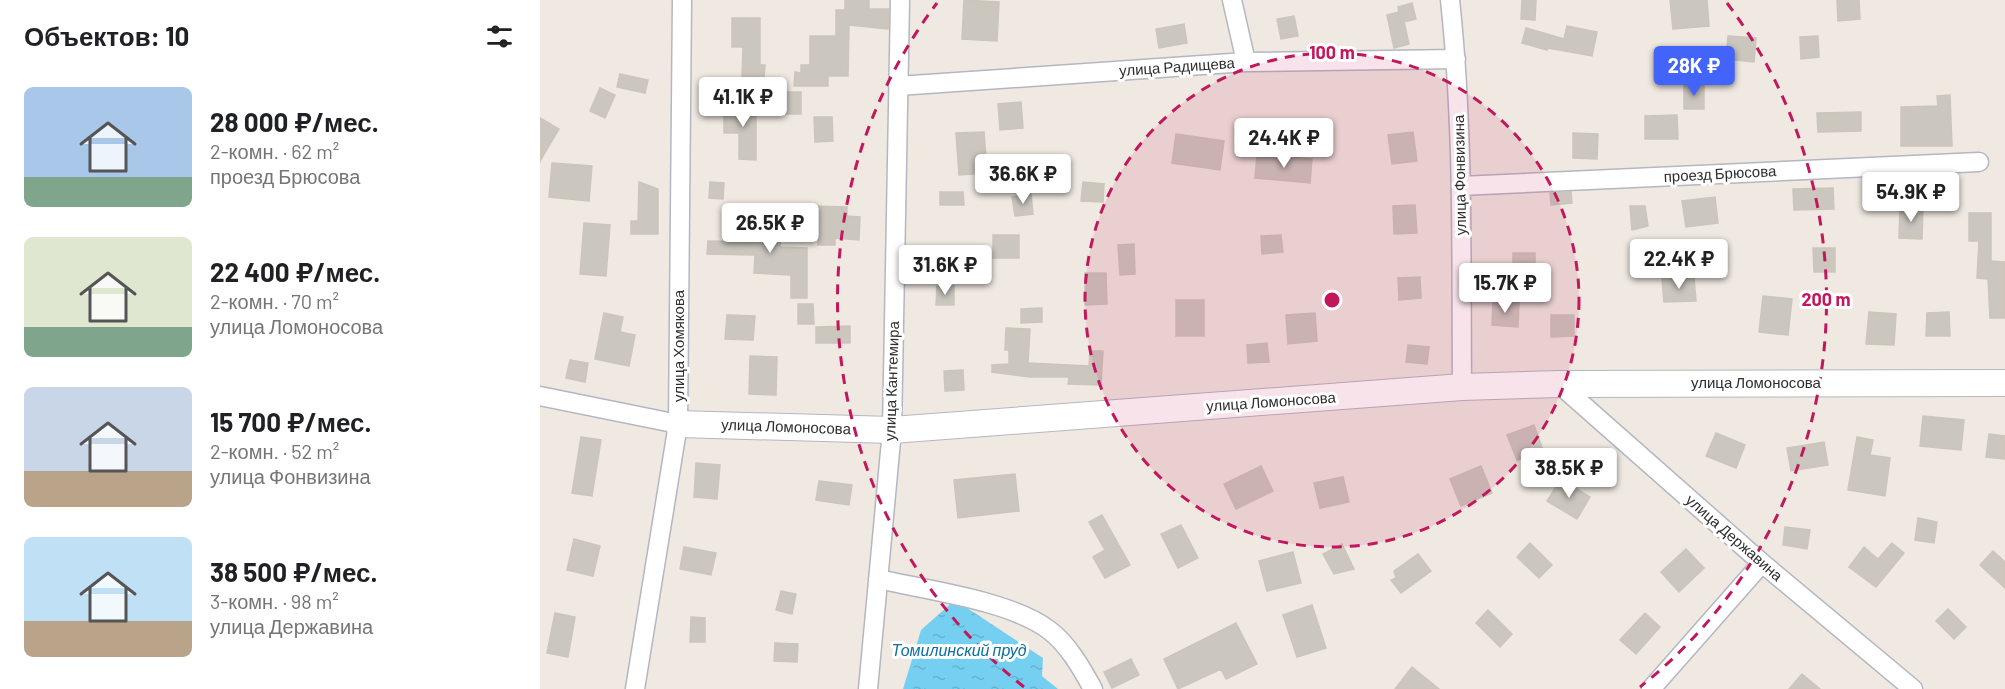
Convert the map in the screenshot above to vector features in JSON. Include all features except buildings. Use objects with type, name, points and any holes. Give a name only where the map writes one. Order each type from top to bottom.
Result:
[{"type":"street","name":"улица Хомякова","points":[[635,689],[678,423],[682,0]]},
{"type":"street","name":"улица Кантемира","points":[[868,689],[891,430],[900,0]]},
{"type":"street","points":[[1232,0],[1246,62]]},
{"type":"street","name":"улица Фонвизина","points":[[1450,0],[1456,59],[1461,186],[1462,387]]},
{"type":"street","name":"улица Радищева","points":[[898,86],[1246,62],[1456,59]]},
{"type":"street","name":"проезд Брюсова","points":[[1461,186],[1979,162]]},
{"type":"street","name":"улица Ломоносова","points":[[540,396],[678,423],[891,430],[1462,387],[1559,384],[2005,383]]},
{"type":"street","name":"улица Державина","points":[[1559,384],[1762,563],[1913,689]]},
{"type":"street","points":[[1651,689],[1762,563]]},
{"type":"street","points":[[878,579],[1018,611],[1051,631],[1080,666],[1093,689]]},
{"type":"water","name":"Томилинский пруд","points":[[955,600],[1043,658],[1042,676],[1058,689],[903,689],[921,630]]}]
